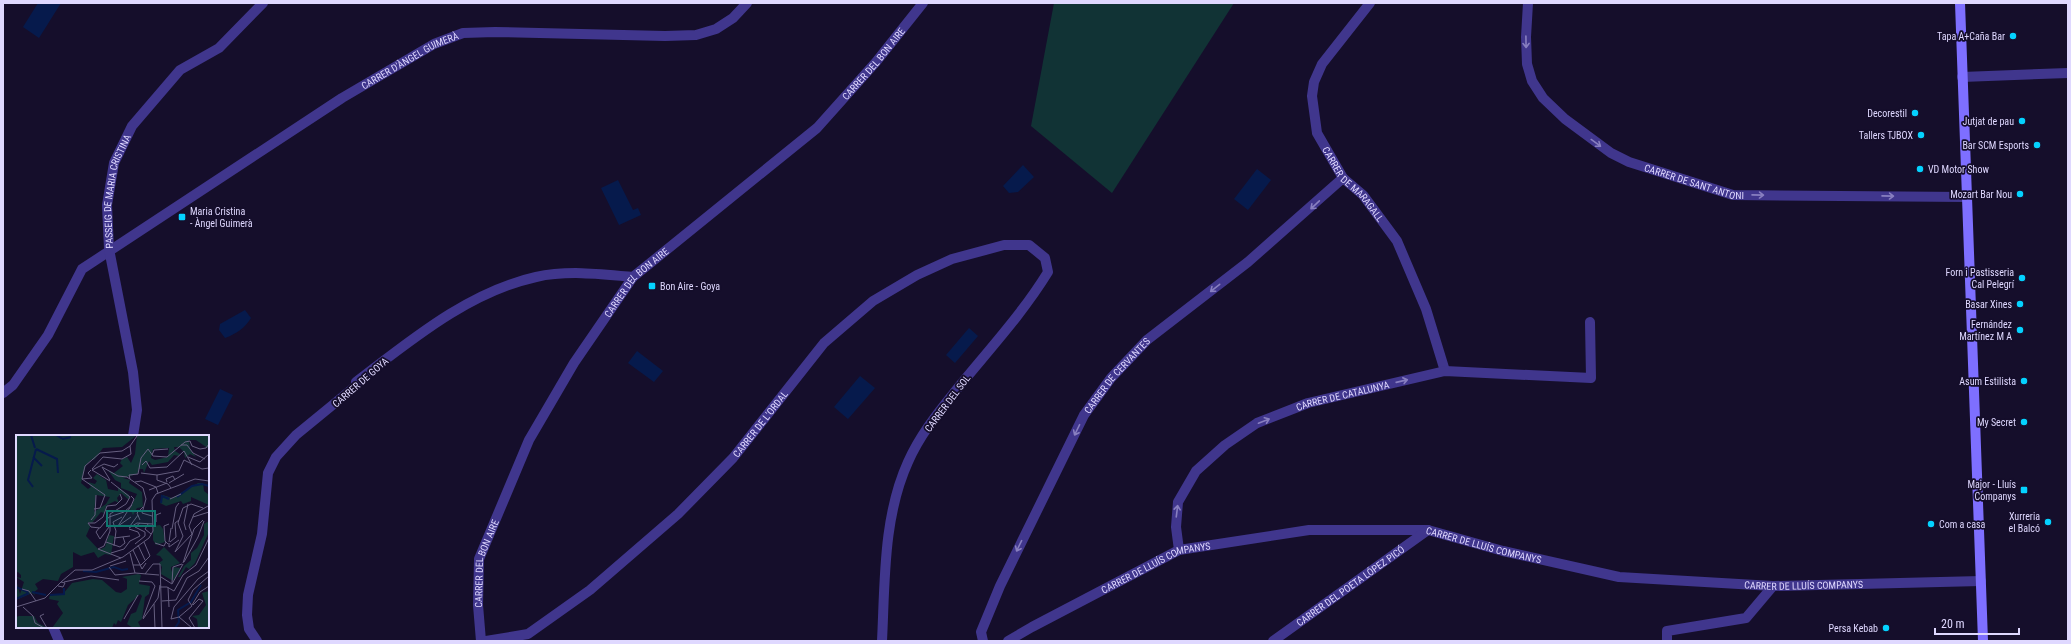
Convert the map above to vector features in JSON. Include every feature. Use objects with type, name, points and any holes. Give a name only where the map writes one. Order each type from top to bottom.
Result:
[{"type":"street","name":"PASSEIG DE MARIA CRISTINA","points":[[133,435],[137,410],[133,372],[109,249],[107,206],[114,163],[132,126],[180,70],[218,48],[263,3]]},
{"type":"street","name":"CARRER D'ÀNGEL GUIMERÀ","points":[[3,393],[12,385],[44,341],[82,269],[109,249],[342,98],[434,44],[463,33],[495,32],[665,36],[696,35],[716,29],[733,18],[747,3]]},
{"type":"street","name":"CARRER DEL BON AIRE","points":[[482,641],[478,605],[479,559],[529,440],[574,363],[633,278],[817,128],[876,62],[923,3]]},
{"type":"street","name":"CARRER DE MARAGALL","points":[[1370,3],[1322,64],[1314,82],[1312,96],[1317,134],[1344,178],[1363,195],[1397,241],[1426,309],[1445,371]]},
{"type":"street","name":"CARRER DE SANT ANTONI","points":[[1528,3],[1526,37],[1527,64],[1532,81],[1543,98],[1565,120],[1611,153],[1629,162],[1733,195],[1967,197]]},
{"type":"street","points":[[1960,3],[1983,641]]},
{"type":"street","points":[[1962,77],[2068,73]]},
{"type":"street","name":"CARRER DE CERVANTES","points":[[983,641],[981,632],[1000,586],[1084,415],[1111,378],[1147,340],[1248,262],[1344,178]]},
{"type":"street","name":"CARRER DE L'ORDAL","points":[[486,641],[528,634],[590,590],[678,514],[733,458],[824,343],[873,301],[917,275],[952,259],[1004,245],[1029,245],[1044,258]]},
{"type":"street","name":"CARRER DEL SOL","points":[[882,641],[886,557],[895,499],[908,462],[930,423],[991,347],[1030,302],[1048,272],[1044,258]]},
{"type":"street","name":"CARRER DE GOYA","points":[[257,641],[249,629],[247,615],[248,595],[262,534],[268,473],[276,456],[296,435],[356,386],[356,382],[420,333],[455,311],[497,290],[536,277],[565,274],[603,274],[633,278]]},
{"type":"street","name":"CARRER DE CATALUNYA","points":[[1179,550],[1176,527],[1178,502],[1196,471],[1225,445],[1256,423],[1308,403],[1445,371],[1591,378],[1590,322]]},
{"type":"street","name":"CARRER DE LLUÍS COMPANYS","points":[[1008,641],[1179,550],[1309,530],[1428,530],[1503,552],[1619,577],[1773,586],[1981,581]]},
{"type":"street","name":"CARRER DEL POETA LÓPEZ PICÓ","points":[[1274,641],[1428,530]]},
{"type":"street","points":[[1667,641],[1667,631],[1746,618],[1773,586]]},
{"type":"street","points":[[53,628],[59,641]]},
{"type":"green space","points":[[1054,3],[1234,3],[1112,193],[1031,126]]},
{"type":"water","points":[[38,3],[61,3],[39,38],[23,27]]},
{"type":"water","points":[[1023,165],[1034,177],[1018,192],[1009,193],[1003,186]]},
{"type":"water","points":[[1257,169],[1271,180],[1248,210],[1234,199]]},
{"type":"water","points":[[618,180],[633,210],[638,208],[641,215],[619,225],[601,188]]},
{"type":"water","points":[[245,310],[251,318],[249,322],[233,335],[225,338],[219,330],[220,324]]},
{"type":"water","points":[[969,328],[978,336],[955,363],[946,355]]},
{"type":"water","points":[[637,351],[663,371],[654,382],[628,363]]},
{"type":"water","points":[[860,376],[875,388],[848,419],[834,407]]},
{"type":"water","points":[[220,389],[233,395],[218,425],[205,419]]},
{"type":"place","name":"Tapa A+Caña Bar","points":[[2013,36]]},
{"type":"place","name":"Decorestil","points":[[1915,113]]},
{"type":"place","name":"Jutjat de pau","points":[[2022,121]]},
{"type":"place","name":"Tallers TJBOX","points":[[1921,135]]},
{"type":"place","name":"Bar SCM Esports","points":[[2037,145]]},
{"type":"place","name":"VD Motor Show","points":[[1920,169]]},
{"type":"place","name":"Mozart Bar Nou","points":[[2020,194]]},
{"type":"place","name":"Maria Cristina - Àngel Guimerà","points":[[182,217]]},
{"type":"place","name":"Forn i Pastisseria Cal Pelegrí","points":[[2022,278]]},
{"type":"place","name":"Bon Aire - Goya","points":[[652,286]]},
{"type":"place","name":"Basar Xines","points":[[2020,304]]},
{"type":"place","name":"Fernández Martínez M A","points":[[2020,330]]},
{"type":"place","name":"Asum Estilista","points":[[2024,381]]},
{"type":"place","name":"My Secret","points":[[2024,422]]},
{"type":"place","name":"Major - Lluís Companys","points":[[2024,490]]},
{"type":"place","name":"Xurreria el Balcó","points":[[2048,522]]},
{"type":"place","name":"Com a casa","points":[[1931,524]]},
{"type":"place","name":"Persa Kebab","points":[[1886,628]]}]
